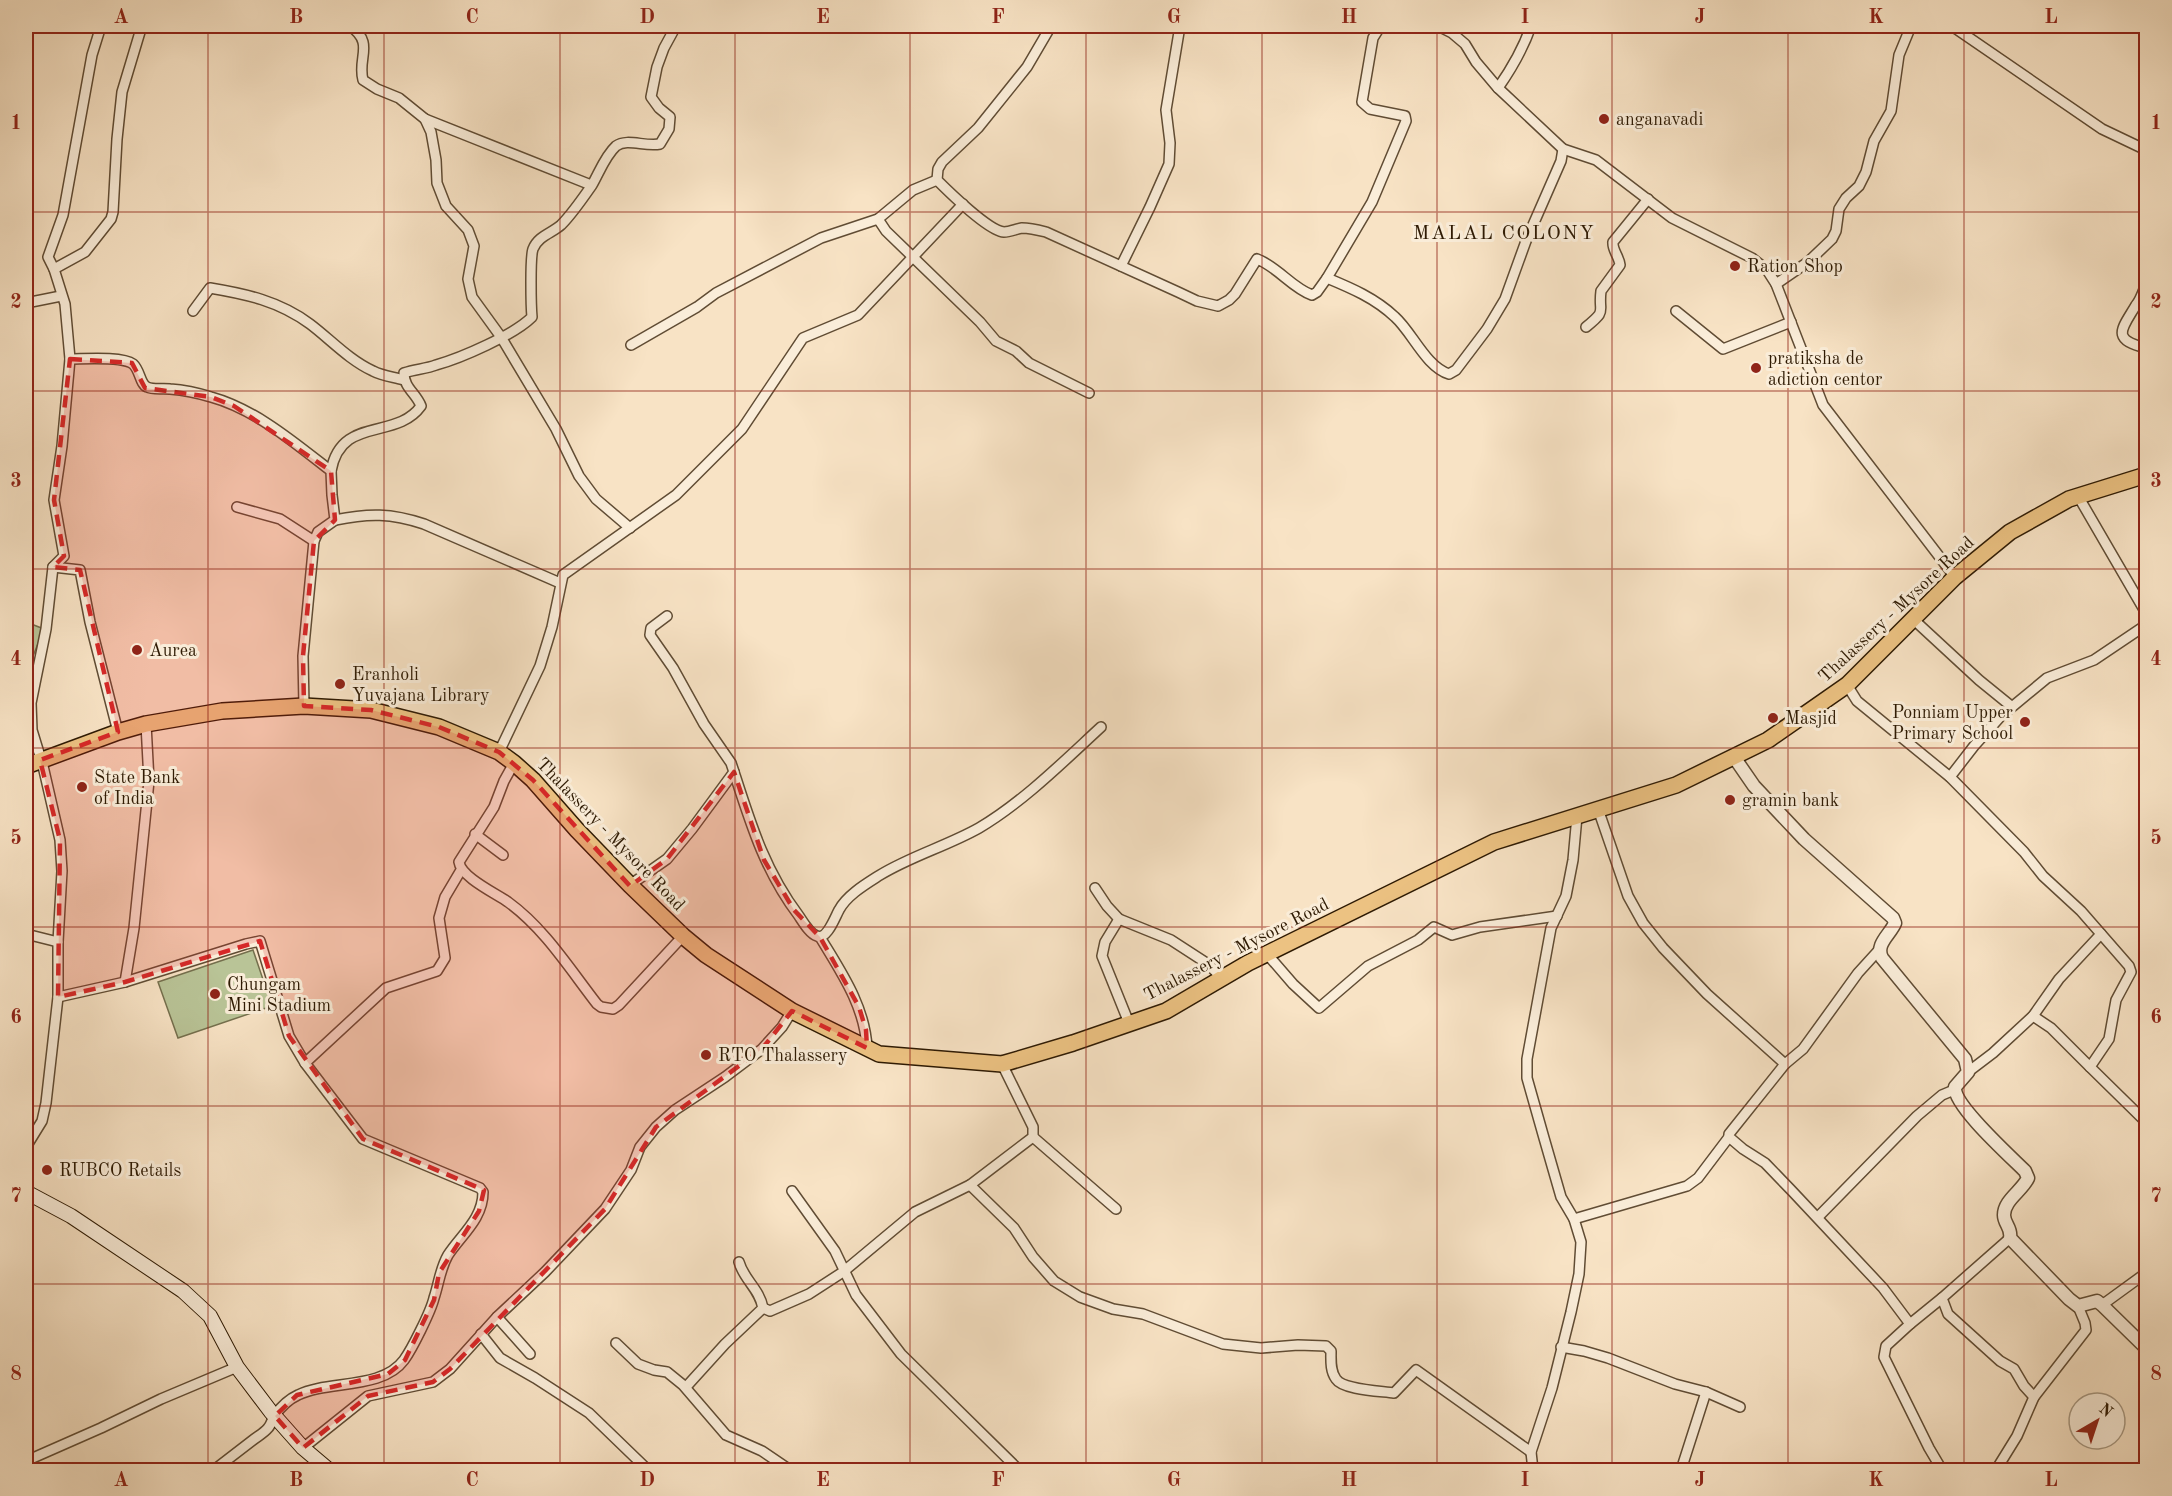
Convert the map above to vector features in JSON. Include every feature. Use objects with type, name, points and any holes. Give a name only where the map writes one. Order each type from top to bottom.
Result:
[{"type":"main road","name":"Thalassery - Mysore Road","points":[[26,766],[146,724],[222,711],[304,706],[371,710],[439,727],[499,752],[514,763],[533,780],[630,885],[683,936],[706,955],[792,1011],[879,1054],[1002,1064],[1073,1043],[1166,1011],[1267,954],[1494,842],[1676,785],[1768,740],[1847,685],[1955,577],[2010,532],[2069,499],[2146,475]]},
{"type":"main road","points":[[26,1192],[70,1216],[183,1291],[210,1316],[237,1367],[275,1416],[303,1448],[328,1470]]},
{"type":"street","points":[[26,1147],[34,1136],[44,1112],[58,997],[62,871],[60,840],[52,799],[32,730],[31,703],[46,629],[53,567],[64,556],[54,501],[70,359],[66,310],[54,269],[48,257],[63,214],[92,55],[101,26]]},
{"type":"street","points":[[54,269],[85,252],[111,219],[122,92],[140,32],[138,26]]},
{"type":"street","points":[[350,26],[358,31],[365,45],[361,71],[363,80],[399,98],[425,119],[591,185]]},
{"type":"street","points":[[336,520],[331,471],[333,458],[343,443],[355,434],[406,419],[416,413],[421,406],[404,380],[404,372],[452,360],[526,323],[532,317],[530,306],[533,249],[544,235],[560,225],[617,146],[628,141],[649,146],[660,144],[669,129],[670,117],[651,97],[657,67],[676,26]]},
{"type":"street","points":[[937,180],[938,169],[942,162],[978,128],[1027,67],[1051,26]]},
{"type":"street","points":[[1121,266],[1169,164],[1170,143],[1166,110],[1180,26]]},
{"type":"street","points":[[937,180],[988,225],[998,230],[1004,232],[1024,228],[1046,232],[1197,301],[1218,306],[1229,300],[1257,259],[1312,296],[1326,278],[1372,202],[1406,121],[1405,116],[1370,109],[1362,102],[1373,38],[1383,26]]},
{"type":"street","points":[[1438,26],[1452,33],[1465,44],[1476,62],[1498,88],[1563,149],[1596,160],[1672,218],[1752,258],[1767,270],[1776,284],[1823,405],[1955,577]]},
{"type":"street","points":[[1498,88],[1513,66],[1531,26]]},
{"type":"street","points":[[1776,284],[1808,262],[1832,239],[1836,231],[1839,209],[1846,198],[1859,186],[1866,172],[1874,141],[1891,111],[1897,65],[1911,26]]},
{"type":"street","points":[[1952,26],[2102,129],[2146,150]]},
{"type":"street","points":[[425,119],[431,132],[437,183],[446,206],[468,230],[474,246],[468,279],[472,297],[501,337],[556,429],[579,476],[596,499],[630,528]]},
{"type":"street","points":[[1326,278],[1367,296],[1396,317],[1430,361],[1449,374],[1456,370],[1505,299],[1530,231],[1561,161],[1563,149]]},
{"type":"street","points":[[631,345],[697,307],[716,293],[821,238],[878,219],[913,190],[937,180]]},
{"type":"street","points":[[1586,327],[1599,315],[1602,309],[1601,291],[1620,265],[1612,242],[1648,200]]},
{"type":"street","points":[[499,752],[540,666],[552,627],[563,575],[676,495],[742,429],[803,339],[858,315],[963,204]]},
{"type":"street","points":[[878,219],[886,231],[912,258],[980,322],[996,341],[1016,351],[1029,363],[1089,393]]},
{"type":"street","points":[[2146,284],[2121,331],[2123,337],[2133,345],[2146,348]]},
{"type":"street","points":[[193,311],[210,288],[256,296],[286,309],[309,323],[372,371],[404,380]]},
{"type":"street","points":[[26,303],[61,296]]},
{"type":"street","points":[[1676,311],[1723,349],[1791,322]]},
{"type":"street","points":[[70,359],[132,363],[138,369],[147,387],[212,397],[234,406],[256,417],[331,471]]},
{"type":"street","points":[[2078,496],[2146,613]]},
{"type":"street","points":[[237,507],[280,519],[315,541]]},
{"type":"street","points":[[304,706],[303,656],[315,541],[318,532],[336,520],[363,514],[404,517],[560,583]]},
{"type":"street","points":[[53,567],[80,570],[90,622],[118,732]]},
{"type":"street","points":[[667,616],[651,628],[650,635],[673,668],[704,724],[731,764],[759,848],[775,881],[804,922],[820,937],[860,1007],[866,1030],[867,1048]]},
{"type":"street","points":[[1913,619],[1979,680],[2011,706]]},
{"type":"street","points":[[1950,777],[1974,746],[2011,706],[2047,678],[2094,660],[2146,625]]},
{"type":"street","points":[[1847,685],[1857,700],[1950,777],[2124,959],[2131,972],[2116,1000],[2109,1039],[2090,1067]]},
{"type":"street","points":[[125,982],[134,928],[149,781],[146,724]]},
{"type":"street","points":[[820,937],[834,921],[845,901],[854,893],[903,861],[979,828],[1054,771],[1101,727]]},
{"type":"street","points":[[1574,1219],[1687,1186],[1698,1178],[1732,1130],[1785,1064],[1803,1049],[1858,974],[1878,951],[1895,923],[1893,918],[1804,839],[1754,786],[1734,757]]},
{"type":"street","points":[[514,763],[494,807],[459,862],[461,870],[522,913],[540,930],[601,1007],[613,1009],[619,1005],[683,936]]},
{"type":"street","points":[[630,885],[667,859],[734,772]]},
{"type":"street","points":[[1598,809],[1628,896],[1643,923],[1663,948],[1707,994],[1785,1064]]},
{"type":"street","points":[[1533,1470],[1531,1452],[1550,1395],[1562,1347],[1579,1274],[1581,1242],[1574,1219],[1562,1197],[1527,1078],[1527,1059],[1551,928],[1566,896],[1573,860],[1577,816]]},
{"type":"street","points":[[475,834],[503,855]]},
{"type":"street","points":[[305,1062],[386,987],[437,971],[445,958],[439,918],[445,897],[461,870]]},
{"type":"street","points":[[1095,888],[1119,919],[1171,940],[1208,964],[1222,978]]},
{"type":"street","points":[[1267,954],[1318,1008],[1368,966],[1418,940],[1434,927],[1452,935],[1480,927],[1557,916]]},
{"type":"street","points":[[1119,919],[1105,942],[1102,956],[1129,1023]]},
{"type":"street","points":[[1818,1217],[1917,1116],[1942,1095],[1954,1090],[1968,1072],[1994,1053],[2033,1016],[2059,980],[2101,933]]},
{"type":"street","points":[[26,934],[58,942]]},
{"type":"street","points":[[58,997],[125,982],[260,941],[289,1036],[305,1062],[363,1139],[480,1188],[483,1197],[471,1226],[449,1255],[440,1273],[434,1300],[405,1360],[388,1374],[302,1393],[286,1403],[268,1428],[214,1470]]},
{"type":"street","points":[[1878,951],[1965,1059],[1968,1072]]},
{"type":"street","points":[[303,1448],[368,1396],[433,1382],[450,1369],[497,1317],[545,1272],[605,1209],[631,1170],[640,1147],[656,1127],[675,1110],[762,1049],[782,1027],[792,1011]]},
{"type":"street","points":[[2033,1016],[2051,1028],[2146,1122]]},
{"type":"street","points":[[1002,1064],[1033,1127],[1033,1137],[1116,1209]]},
{"type":"street","points":[[1954,1090],[1958,1099],[1977,1123],[2025,1171],[2028,1178],[2007,1204],[2004,1212],[2005,1220],[2010,1227],[2010,1238],[2078,1305],[2086,1330],[2034,1397],[2021,1429],[1996,1470]]},
{"type":"street","points":[[739,1262],[741,1269],[757,1290],[763,1308],[770,1311],[808,1294],[843,1272],[915,1212],[970,1185],[1033,1137]]},
{"type":"street","points":[[1729,1137],[1765,1163],[1818,1217],[1883,1288],[1910,1324]]},
{"type":"street","points":[[970,1185],[1014,1228],[1033,1257],[1054,1281],[1080,1297],[1113,1309],[1143,1314],[1223,1344],[1262,1348],[1298,1345],[1326,1346],[1331,1351],[1331,1366],[1335,1378],[1345,1386],[1394,1393],[1416,1370],[1531,1452]]},
{"type":"street","points":[[792,1191],[835,1251],[843,1272],[856,1295],[901,1354],[1019,1470]]},
{"type":"street","points":[[1942,1470],[1884,1357],[1886,1346],[2010,1238]]},
{"type":"street","points":[[2102,1305],[2146,1273]]},
{"type":"street","points":[[1942,1298],[1948,1314],[2000,1361],[2014,1369],[2034,1397]]},
{"type":"street","points":[[2078,1305],[2097,1302],[2102,1305],[2146,1348]]},
{"type":"street","points":[[686,1387],[725,1344],[763,1308]]},
{"type":"street","points":[[497,1317],[530,1354]]},
{"type":"street","points":[[481,1334],[500,1358],[589,1413],[648,1470]]},
{"type":"street","points":[[616,1343],[638,1364],[654,1370],[667,1371],[686,1387],[726,1435],[762,1451],[790,1470]]},
{"type":"street","points":[[1562,1347],[1608,1358],[1675,1384],[1706,1392],[1740,1407]]},
{"type":"street","points":[[26,1461],[237,1367]]},
{"type":"street","points":[[1681,1470],[1706,1392]]},
{"type":"highlighted area","points":[[70,359],[132,363],[145,388],[211,397],[234,406],[331,471],[335,520],[314,541],[303,656],[304,706],[371,710],[439,727],[499,752],[533,780],[630,886],[667,859],[734,772],[764,860],[794,910],[820,937],[859,1007],[866,1030],[867,1048],[792,1011],[762,1049],[656,1127],[605,1209],[450,1369],[433,1382],[368,1396],[303,1448],[275,1416],[297,1395],[388,1374],[405,1360],[434,1300],[439,1273],[479,1211],[484,1190],[363,1139],[289,1036],[260,941],[125,982],[58,997],[60,840],[40,760],[118,732],[80,570],[53,567],[64,556],[54,500]]},
{"type":"green space","points":[[26,622],[44,629],[31,661],[26,659]]},
{"type":"green space","name":"Chungam Mini Stadium","points":[[253,950],[272,1006],[178,1038],[158,982]]},
{"type":"place","name":"anganavadi","points":[[1604,119]]},
{"type":"place","name":"Ration Shop","points":[[1735,266]]},
{"type":"place","name":"pratiksha de adiction centor","points":[[1756,368]]},
{"type":"place","name":"Aurea","points":[[137,650]]},
{"type":"place","name":"Eranholi Yuvajana Library","points":[[340,684]]},
{"type":"place","name":"Masjid","points":[[1773,718]]},
{"type":"place","name":"Ponniam Upper Primary School","points":[[2025,722]]},
{"type":"place","name":"State Bank of India","points":[[82,787]]},
{"type":"place","name":"gramin bank","points":[[1730,800]]},
{"type":"place","name":"Chungam Mini Stadium","points":[[215,994]]},
{"type":"place","name":"RTO Thalassery","points":[[706,1055]]},
{"type":"place","name":"RUBCO Retails","points":[[47,1170]]},
{"type":"district","name":"MALAL COLONY","points":[[1504,232]]}]
